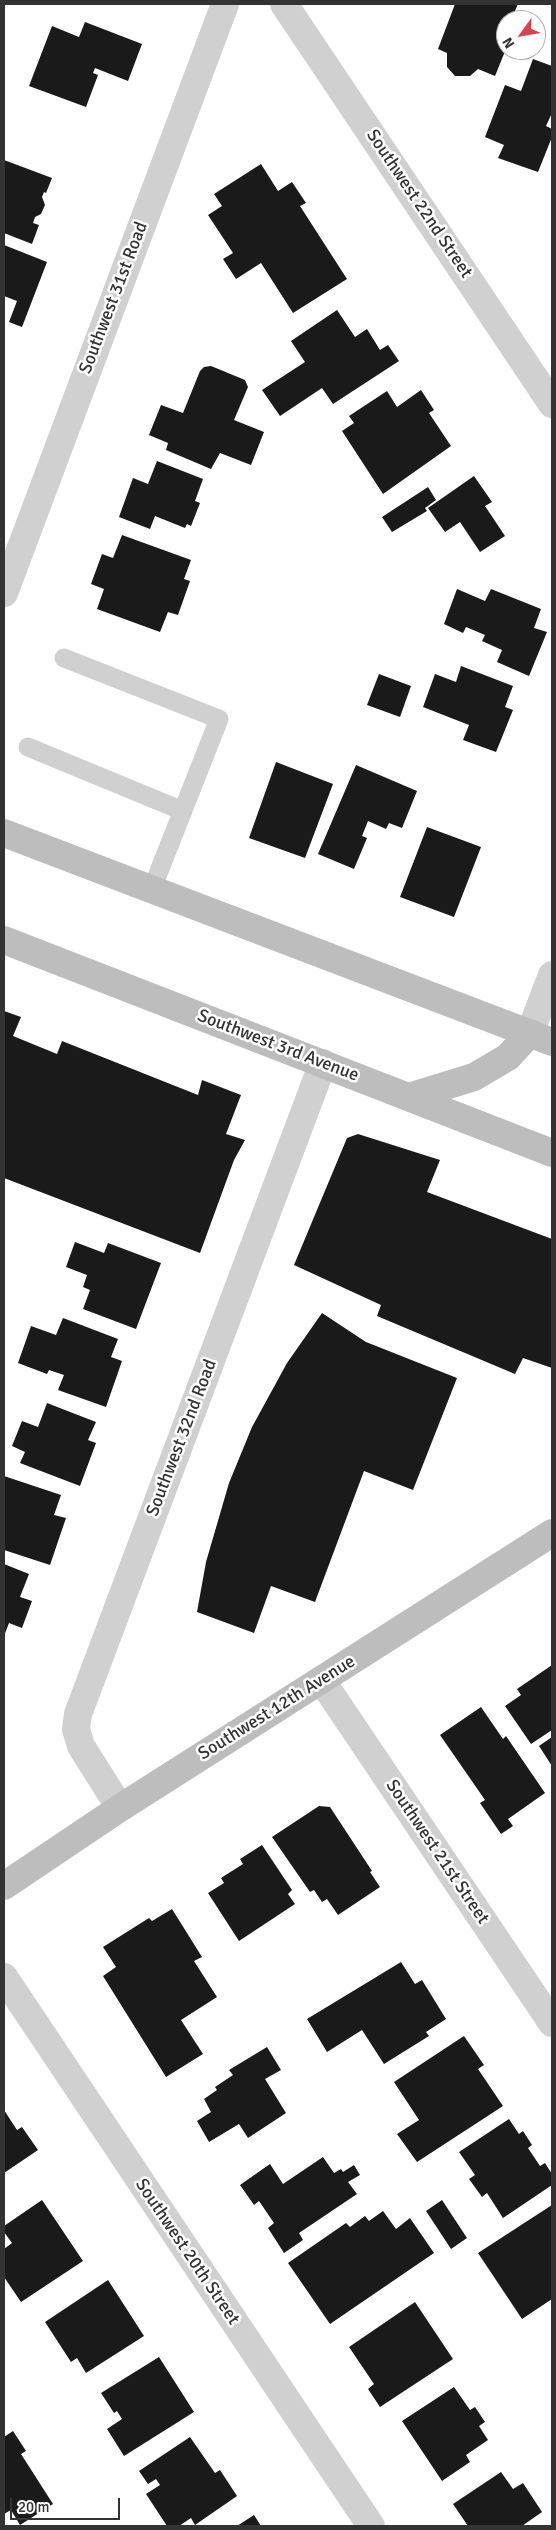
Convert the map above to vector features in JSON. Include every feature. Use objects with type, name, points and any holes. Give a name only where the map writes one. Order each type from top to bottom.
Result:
[{"type":"main road","points":[[4,833],[541,1038]]},
{"type":"main road","name":"Southwest 3rd Avenue","points":[[4,940],[552,1153]]},
{"type":"main road","points":[[409,1097],[474,1077],[541,1038]]},
{"type":"main road","name":"Southwest 12th Avenue","points":[[4,1886],[120,1808],[552,1533]]},
{"type":"street","name":"Southwest 31st Road","points":[[4,593],[225,4]]},
{"type":"street","name":"Southwest 22nd Street","points":[[284,4],[552,404]]},
{"type":"street","points":[[541,1038],[552,975]]},
{"type":"street","name":"Southwest 32nd Road","points":[[120,1808],[81,1746],[76,1729],[78,1714],[322,1063]]},
{"type":"street","name":"Southwest 21st Street","points":[[322,1681],[552,2023]]},
{"type":"street","name":"Southwest 20th Street","points":[[4,1977],[371,2526]]},
{"type":"lane","points":[[64,658],[219,718],[152,889]]},
{"type":"lane","points":[[28,747],[183,811]]},
{"type":"building","points":[[455,4],[518,4],[515,10],[496,10],[496,60],[502,60],[495,76],[478,69],[470,76],[455,76],[447,67],[447,53],[438,49]]},
{"type":"building","points":[[85,22],[142,44],[128,81],[95,68],[93,73],[98,75],[86,107],[29,86],[52,26],[79,37]]},
{"type":"building","points":[[533,60],[552,66],[552,113],[546,126],[552,129],[552,137],[538,172],[498,158],[504,145],[485,137],[505,85],[521,91]]},
{"type":"building","points":[[4,160],[52,178],[46,193],[44,192],[42,197],[45,205],[41,214],[35,217],[33,223],[39,225],[32,244],[4,233]]},
{"type":"building","points":[[261,164],[278,191],[292,182],[306,203],[300,206],[347,279],[293,313],[261,263],[236,279],[223,259],[233,253],[208,215],[222,206],[214,194]]},
{"type":"building","points":[[4,245],[47,262],[22,327],[9,322],[17,301],[4,296]]},
{"type":"building","points":[[337,310],[355,337],[367,329],[380,350],[388,345],[399,361],[333,404],[322,388],[280,416],[262,390],[305,362],[291,341]]},
{"type":"building","points":[[211,366],[245,380],[248,387],[234,420],[264,432],[251,465],[220,453],[211,469],[166,450],[168,443],[149,435],[161,405],[183,413],[200,371],[204,367]]},
{"type":"building","points":[[421,390],[434,410],[429,413],[451,446],[383,494],[342,431],[354,423],[349,416],[387,391],[397,407]]},
{"type":"building","points":[[157,461],[203,479],[195,501],[200,503],[191,526],[187,524],[185,528],[155,516],[150,529],[119,517],[133,478],[148,484]]},
{"type":"building","points":[[474,476],[492,502],[485,506],[505,536],[480,552],[460,522],[445,532],[428,508]]},
{"type":"building","points":[[428,487],[436,500],[425,508],[427,511],[392,532],[382,517]]},
{"type":"building","points":[[122,535],[191,560],[184,579],[190,581],[178,615],[168,612],[160,632],[97,609],[104,589],[91,584],[102,554],[113,558]]},
{"type":"building","points":[[457,589],[485,601],[491,589],[541,609],[534,628],[547,632],[529,676],[497,662],[502,650],[482,641],[485,635],[466,627],[463,633],[444,624]]},
{"type":"building","points":[[461,666],[513,686],[505,707],[513,710],[496,752],[463,740],[469,725],[423,707],[435,674],[456,682]]},
{"type":"building","points":[[379,674],[411,686],[400,717],[367,705]]},
{"type":"building","points":[[276,762],[333,784],[305,858],[249,838]]},
{"type":"building","points":[[356,765],[417,791],[402,828],[389,823],[386,829],[368,821],[362,836],[367,838],[354,869],[318,854]]},
{"type":"building","points":[[427,827],[481,847],[454,917],[400,897]]},
{"type":"building","points":[[4,1011],[21,1017],[13,1036],[57,1054],[62,1041],[198,1095],[202,1080],[241,1095],[226,1134],[245,1140],[234,1160],[200,1253],[4,1178]]},
{"type":"building","points":[[358,1134],[440,1160],[427,1192],[552,1239],[552,1368],[523,1358],[515,1374],[377,1316],[381,1305],[294,1265],[347,1138]]},
{"type":"building","points":[[75,1242],[104,1253],[108,1243],[161,1263],[136,1329],[83,1309],[90,1290],[83,1287],[87,1275],[66,1267]]},
{"type":"building","points":[[322,1313],[366,1342],[457,1378],[413,1490],[364,1471],[315,1602],[271,1586],[254,1633],[197,1612],[206,1562],[229,1483],[252,1427],[287,1363]]},
{"type":"building","points":[[63,1318],[118,1339],[111,1357],[122,1361],[106,1407],[58,1390],[64,1375],[49,1370],[47,1374],[18,1363],[31,1326],[56,1335]]},
{"type":"building","points":[[47,1403],[96,1422],[88,1440],[96,1443],[80,1486],[20,1463],[25,1452],[12,1446],[22,1421],[38,1427]]},
{"type":"building","points":[[4,1476],[61,1495],[54,1515],[66,1518],[50,1565],[4,1550]]},
{"type":"building","points":[[4,1564],[29,1574],[20,1597],[32,1601],[22,1628],[9,1623],[4,1636]]},
{"type":"building","points":[[552,1665],[552,1730],[531,1744],[505,1706],[521,1695],[517,1689]]},
{"type":"building","points":[[481,1707],[503,1739],[506,1736],[545,1793],[508,1819],[513,1826],[501,1834],[480,1803],[485,1800],[440,1735]]},
{"type":"building","points":[[552,1737],[552,1766],[539,1746]]},
{"type":"building","points":[[319,1806],[330,1807],[372,1871],[370,1872],[380,1887],[338,1915],[327,1899],[322,1902],[314,1890],[310,1892],[272,1837]]},
{"type":"building","points":[[262,1845],[292,1890],[288,1894],[295,1904],[239,1941],[208,1893],[224,1883],[221,1878],[243,1864],[240,1859]]},
{"type":"building","points":[[172,1909],[202,1957],[194,1961],[217,1997],[181,2020],[203,2054],[166,2077],[103,1976],[116,1967],[103,1947],[149,1918],[152,1921]]},
{"type":"building","points":[[401,1962],[415,1984],[422,1980],[446,2019],[426,2032],[429,2036],[384,2064],[362,2030],[327,2052],[307,2019]]},
{"type":"building","points":[[464,2036],[484,2065],[478,2069],[503,2106],[417,2162],[397,2134],[419,2120],[394,2082]]},
{"type":"building","points":[[267,2047],[281,2070],[265,2079],[286,2113],[248,2138],[239,2124],[209,2142],[197,2121],[211,2112],[204,2099],[217,2090],[215,2087],[233,2075],[229,2070]]},
{"type":"building","points":[[4,2110],[17,2130],[22,2127],[38,2150],[4,2173]]},
{"type":"building","points":[[509,2119],[519,2134],[523,2131],[532,2145],[528,2148],[540,2166],[545,2163],[552,2174],[552,2185],[503,2218],[487,2193],[482,2197],[469,2179],[475,2175],[459,2152]]},
{"type":"building","points":[[323,2157],[334,2173],[341,2169],[343,2172],[354,2165],[360,2175],[348,2182],[357,2194],[299,2233],[303,2240],[284,2253],[268,2228],[274,2223],[259,2201],[254,2205],[240,2185],[270,2164],[283,2184]]},
{"type":"building","points":[[42,2200],[83,2261],[21,2302],[4,2277],[4,2249],[12,2243],[4,2232],[4,2226]]},
{"type":"building","points":[[442,2200],[467,2238],[451,2249],[426,2211]]},
{"type":"building","points":[[552,2205],[552,2299],[522,2319],[478,2253]]},
{"type":"building","points":[[383,2211],[396,2229],[410,2218],[434,2253],[330,2324],[288,2263],[346,2223],[350,2227],[365,2216],[369,2221]]},
{"type":"building","points":[[108,2280],[144,2336],[86,2373],[77,2358],[71,2362],[45,2322]]},
{"type":"building","points":[[415,2302],[453,2359],[380,2407],[368,2389],[374,2384],[349,2347]]},
{"type":"building","points":[[159,2357],[194,2412],[124,2456],[107,2429],[122,2419],[117,2411],[114,2413],[101,2393]]},
{"type":"building","points":[[454,2387],[470,2410],[475,2407],[485,2422],[479,2426],[488,2440],[466,2455],[470,2462],[442,2481],[402,2421]]},
{"type":"building","points":[[13,2431],[26,2451],[21,2454],[53,2504],[20,2525],[11,2510],[4,2514],[4,2437]]},
{"type":"building","points":[[190,2437],[215,2473],[220,2470],[237,2496],[195,2525],[191,2518],[179,2526],[167,2526],[146,2494],[160,2485],[156,2479],[148,2484],[139,2471]]},
{"type":"building","points":[[501,2472],[513,2489],[523,2483],[542,2512],[522,2526],[468,2526],[453,2504]]},
{"type":"building","points":[[254,2515],[261,2526],[237,2526]]}]
